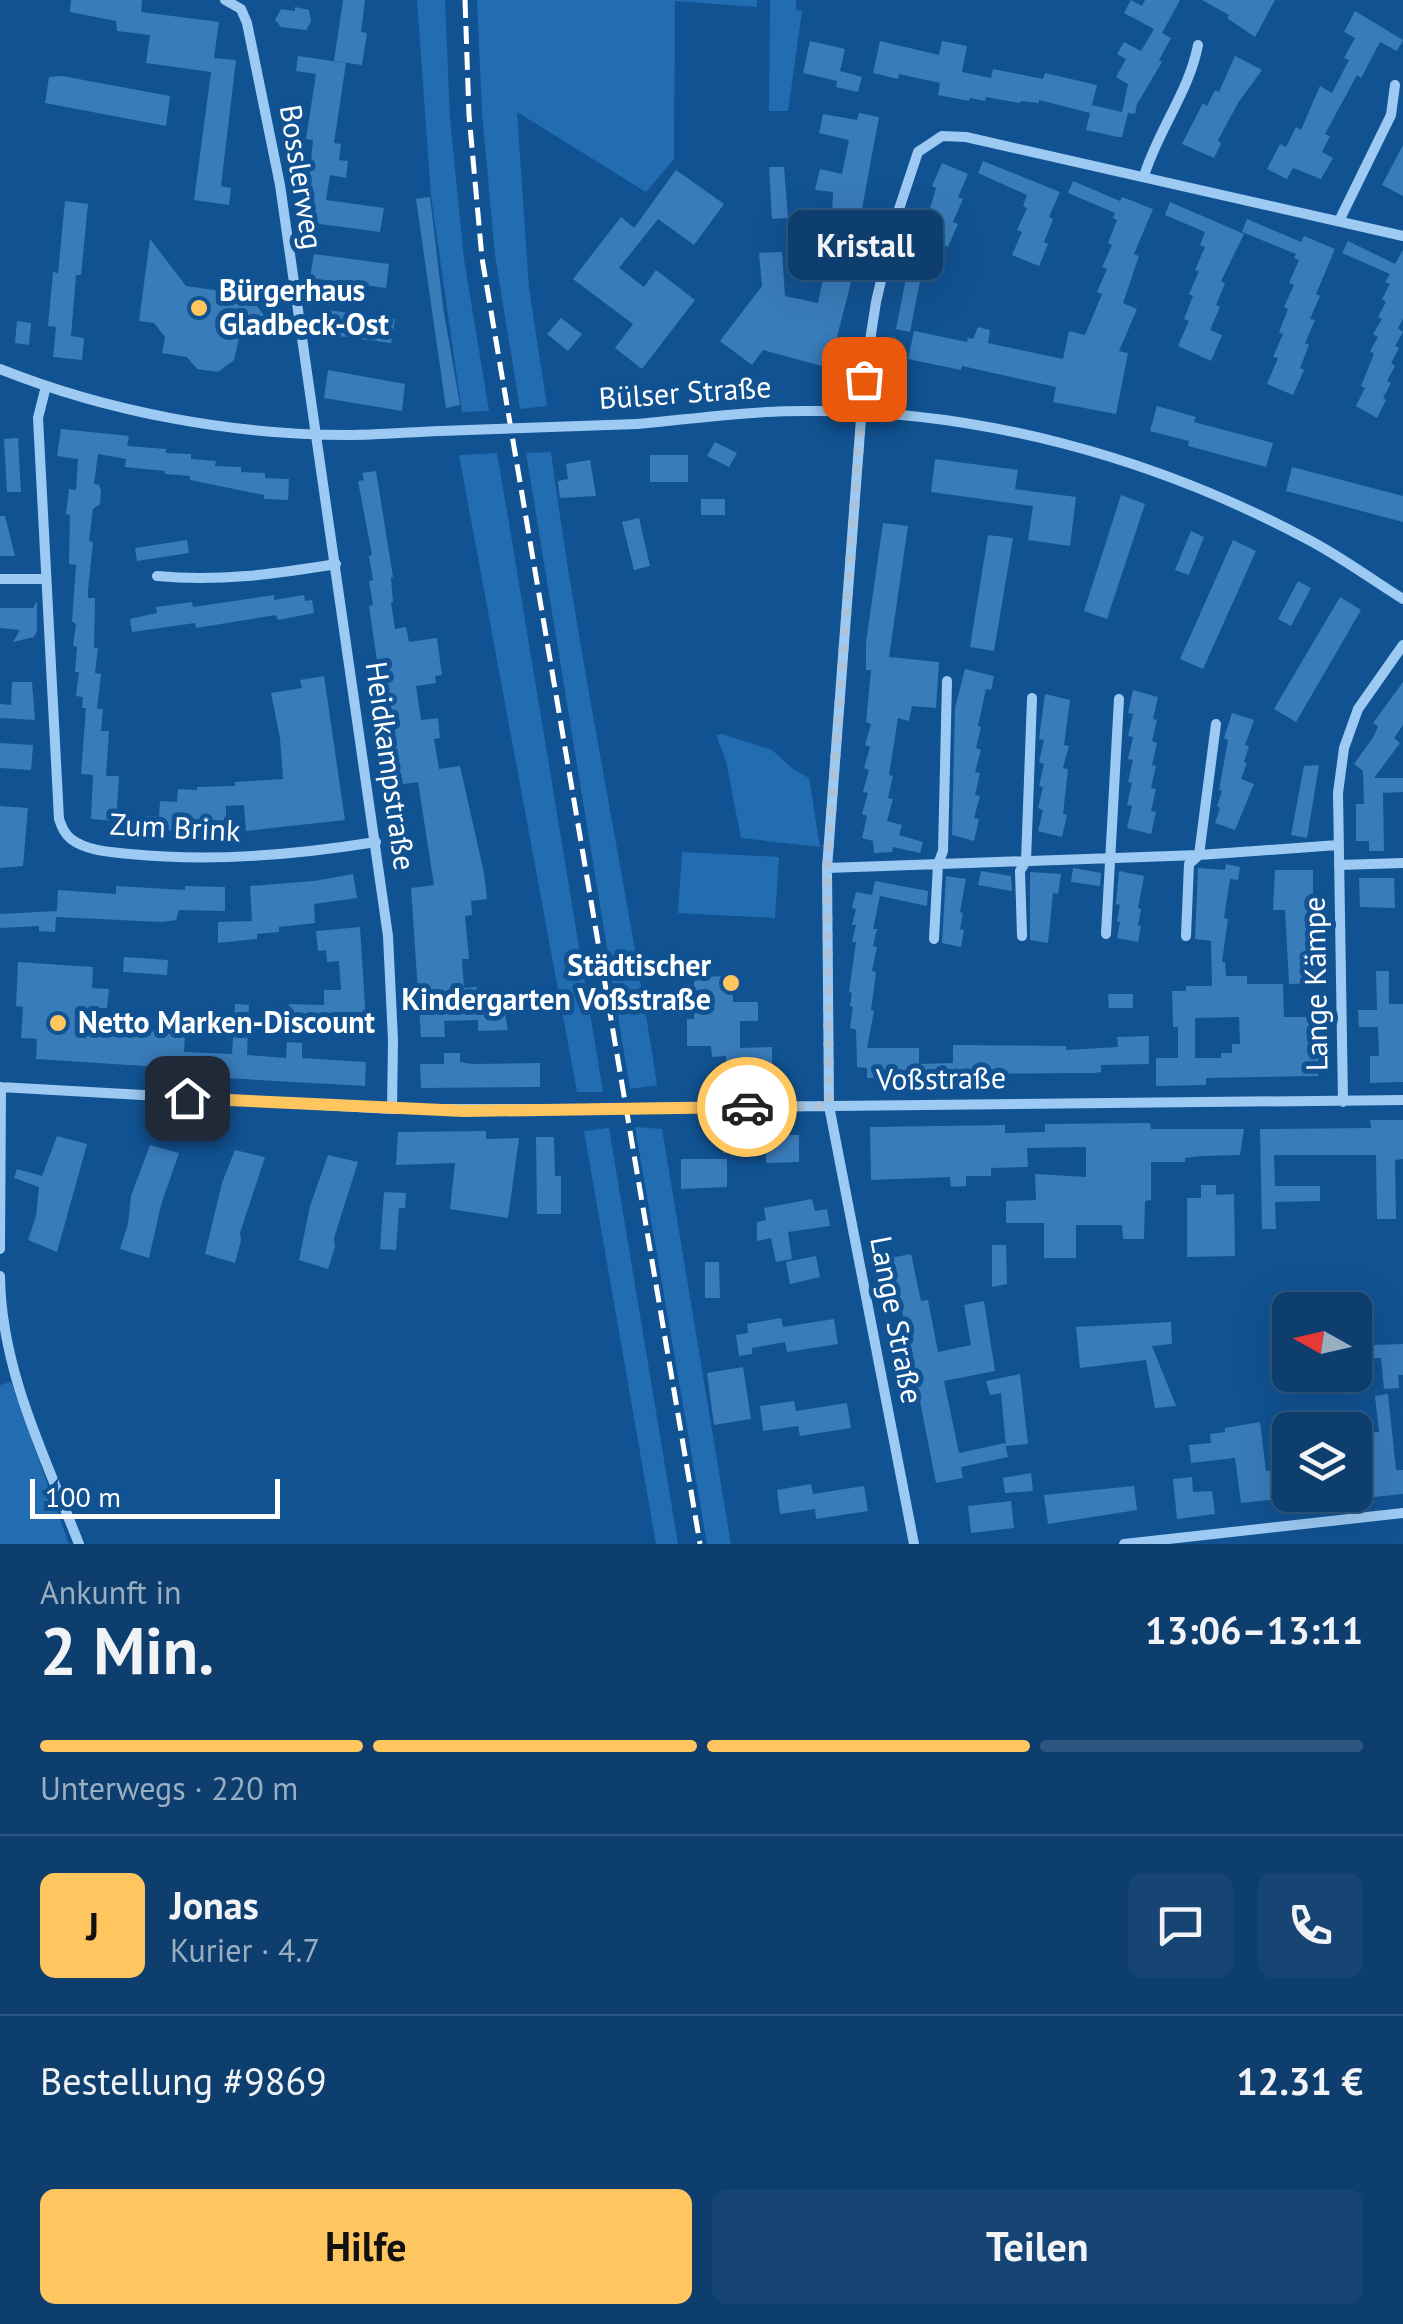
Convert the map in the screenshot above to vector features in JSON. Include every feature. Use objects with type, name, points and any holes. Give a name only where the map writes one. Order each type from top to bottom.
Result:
[{"type":"street","points":[[225,0],[241,10],[254,0]]},
{"type":"street","name":"Bosslerweg","points":[[241,10],[250,35],[280,185],[315,433]]},
{"type":"street","points":[[1144,176],[1151,152],[1192,73],[1198,45]]},
{"type":"street","points":[[1339,220],[1392,115],[1396,85]]},
{"type":"street","name":"Lange Straße","points":[[914,1544],[829,1106],[827,868],[862,412],[876,302],[895,221],[918,152],[942,136],[966,137],[1403,236]]},
{"type":"street","name":"Bülser Straße","points":[[0,369],[46,386],[189,420],[315,433],[637,424],[784,412],[862,412],[1059,440],[1236,502],[1310,540],[1403,599]]},
{"type":"street","name":"Zum Brink","points":[[46,386],[38,418],[59,819],[74,841],[104,851],[200,859],[298,854],[376,842]]},
{"type":"street","name":"Heidkampstraße","points":[[315,433],[388,936],[392,1109]]},
{"type":"street","points":[[157,576],[198,580],[250,577],[336,564]]},
{"type":"street","points":[[0,579],[46,579]]},
{"type":"street","name":"Lange Kämpe","points":[[1343,1102],[1338,793],[1344,748],[1358,708],[1403,645]]},
{"type":"street","points":[[934,939],[938,864],[943,851],[947,681]]},
{"type":"street","points":[[1022,936],[1020,871],[1026,861],[1032,698]]},
{"type":"street","points":[[1106,934],[1119,699]]},
{"type":"street","points":[[1186,936],[1189,864],[1200,855],[1216,724]]},
{"type":"street","points":[[827,868],[1200,855],[1338,845]]},
{"type":"street","name":"Lange Kämpe","points":[[1339,865],[1403,864]]},
{"type":"street","points":[[0,1087],[0,1250]]},
{"type":"street","name":"Voßstraße","points":[[0,1087],[392,1109],[1403,1100]]},
{"type":"street","points":[[0,1276],[0,1311],[19,1389],[79,1544]]},
{"type":"street","points":[[1124,1544],[1403,1514]]},
{"type":"shaded area","points":[[417,0],[445,0],[450,118],[464,259],[489,411],[462,412],[431,196]]},
{"type":"shaded area","points":[[477,0],[757,0],[757,7],[675,1],[674,159],[646,192],[517,112],[529,288],[547,406],[520,409],[495,255]]},
{"type":"shaded area","points":[[770,0],[796,0],[796,10],[802,11],[788,111],[769,111]]},
{"type":"shaded area","points":[[551,452],[657,1085],[630,1089],[526,453]]},
{"type":"shaded area","points":[[497,453],[603,1092],[577,1092],[459,455]]},
{"type":"shaded area","points":[[716,735],[772,750],[809,778],[820,847],[741,838],[726,761]]},
{"type":"shaded area","points":[[682,852],[779,857],[775,918],[678,913]]},
{"type":"shaded area","points":[[635,1127],[662,1129],[731,1544],[707,1544]]},
{"type":"shaded area","points":[[609,1128],[678,1544],[656,1544],[584,1131]]},
{"type":"shaded area","points":[[11,1382],[69,1544],[0,1544],[0,1385]]},
{"type":"building","points":[[71,0],[142,0],[141,12],[219,22],[214,58],[236,60],[221,186],[231,188],[229,205],[194,200],[211,72],[146,63],[150,35],[117,31],[116,21],[70,12]]},
{"type":"building","points":[[343,0],[365,0],[361,32],[367,33],[362,65],[334,61]]},
{"type":"building","points":[[1131,0],[1142,6],[1145,0],[1180,0],[1162,33],[1171,38],[1159,60],[1162,62],[1135,114],[1128,113],[1122,137],[1118,137],[1086,130],[1092,105],[1122,112],[1128,84],[1116,77],[1126,59],[1117,54],[1124,42],[1141,51],[1154,29],[1124,13]]},
{"type":"building","points":[[1202,0],[1275,0],[1255,37],[1227,18],[1229,15]]},
{"type":"building","points":[[295,7],[309,10],[311,22],[306,30],[281,27],[275,20],[281,9],[295,11]]},
{"type":"building","points":[[1355,11],[1403,40],[1397,51],[1380,42],[1361,78],[1357,75],[1325,134],[1330,136],[1322,152],[1333,158],[1321,179],[1293,168],[1287,179],[1267,169],[1280,144],[1286,147],[1296,127],[1301,130],[1320,86],[1332,93],[1349,60],[1344,58],[1355,38],[1344,32]]},
{"type":"building","points":[[810,41],[845,49],[840,71],[862,77],[858,92],[836,87],[837,81],[803,73]]},
{"type":"building","points":[[880,41],[939,55],[942,41],[967,46],[962,72],[991,78],[993,69],[1043,79],[1045,73],[1097,85],[1090,113],[1039,100],[1020,103],[986,97],[985,101],[969,101],[938,95],[940,83],[873,73]]},
{"type":"building","points":[[298,56],[346,63],[334,143],[341,144],[339,160],[348,161],[346,178],[330,175],[326,200],[384,208],[380,232],[305,222],[313,140],[306,139],[316,74],[296,71]]},
{"type":"building","points":[[1235,56],[1262,70],[1238,103],[1218,140],[1221,144],[1214,158],[1182,144],[1203,103],[1207,106],[1215,90],[1219,92]]},
{"type":"building","points":[[62,76],[170,96],[166,126],[45,103],[49,77]]},
{"type":"building","points":[[859,113],[879,117],[860,219],[867,220],[829,368],[763,350],[752,365],[720,341],[762,286],[759,253],[782,252],[785,296],[818,303],[836,215],[832,214],[833,192],[815,190],[820,169],[842,174],[849,140],[819,133],[823,114],[857,120]]},
{"type":"building","points":[[1403,145],[1403,196],[1382,185]]},
{"type":"building","points":[[983,161],[1060,192],[1049,217],[1053,219],[1044,242],[1048,244],[1039,266],[1012,255],[1022,232],[1017,230],[1027,208],[1023,206],[1027,195],[978,173]]},
{"type":"building","points":[[942,163],[968,174],[953,222],[958,224],[948,247],[922,236],[936,188],[932,186]]},
{"type":"building","points":[[769,167],[784,167],[788,218],[772,219]]},
{"type":"building","points":[[676,170],[724,204],[694,245],[658,219],[619,268],[644,287],[656,270],[695,300],[642,369],[615,348],[633,324],[573,279],[621,217],[634,228]]},
{"type":"building","points":[[1073,181],[1120,201],[1122,197],[1153,209],[1134,254],[1139,256],[1123,303],[1137,309],[1119,351],[1128,353],[1116,414],[1053,402],[1056,387],[962,366],[961,370],[908,359],[914,331],[967,342],[968,338],[973,339],[978,327],[990,330],[988,343],[1063,359],[1069,331],[1085,335],[1102,294],[1097,292],[1107,269],[1102,267],[1117,220],[1113,218],[1115,213],[1068,193]]},
{"type":"building","points":[[430,197],[460,405],[446,408],[416,199]]},
{"type":"building","points":[[65,201],[88,204],[71,336],[84,338],[82,360],[53,357],[56,327],[48,326]]},
{"type":"building","points":[[1170,202],[1244,234],[1221,281],[1225,283],[1216,305],[1220,307],[1210,330],[1222,335],[1211,361],[1178,346],[1189,321],[1184,319],[1199,271],[1195,270],[1205,247],[1200,245],[1205,232],[1165,215]]},
{"type":"building","points":[[1247,219],[1301,242],[1304,236],[1335,249],[1316,294],[1320,296],[1310,319],[1315,320],[1300,368],[1304,370],[1293,395],[1267,384],[1278,358],[1273,357],[1283,334],[1279,332],[1288,309],[1284,307],[1294,285],[1289,283],[1299,260],[1294,258],[1296,254],[1242,232]]},
{"type":"building","points":[[914,237],[928,240],[910,332],[896,329]]},
{"type":"building","name":"Bürgerhaus Gladbeck-Ost","points":[[150,239],[186,286],[248,295],[271,324],[243,320],[234,360],[218,372],[197,369],[187,357],[162,353],[165,337],[154,323],[139,321]]},
{"type":"building","points":[[1348,241],[1395,264],[1403,250],[1403,319],[1398,328],[1403,332],[1395,346],[1399,348],[1391,363],[1395,366],[1387,381],[1391,383],[1377,418],[1356,406],[1374,354],[1370,351],[1378,337],[1373,334],[1382,319],[1378,317],[1386,302],[1382,299],[1390,284],[1385,282],[1390,274],[1342,253]]},
{"type":"building","points":[[314,254],[389,264],[386,288],[310,278]]},
{"type":"building","points":[[320,309],[395,319],[391,343],[316,333]]},
{"type":"building","points":[[561,318],[582,334],[568,351],[547,334]]},
{"type":"building","points":[[17,321],[31,323],[29,345],[15,343]]},
{"type":"building","points":[[328,370],[405,384],[402,411],[324,398]]},
{"type":"building","points":[[1157,406],[1196,417],[1194,422],[1273,443],[1266,467],[1188,446],[1189,441],[1150,431]]},
{"type":"building","points":[[61,429],[129,436],[127,446],[191,454],[191,459],[216,461],[215,466],[241,467],[241,472],[265,473],[265,478],[289,479],[288,500],[264,499],[264,495],[190,480],[190,476],[125,467],[126,459],[98,454],[94,484],[101,491],[100,504],[93,509],[89,541],[93,542],[88,598],[95,598],[95,673],[101,674],[97,709],[103,709],[101,731],[109,731],[106,776],[119,776],[116,821],[91,819],[93,775],[81,774],[86,708],[82,708],[83,697],[76,696],[79,672],[75,672],[76,624],[72,621],[76,565],[69,564],[70,515],[66,514],[69,489],[76,490],[78,459],[57,456]]},
{"type":"building","points":[[18,438],[21,492],[7,492],[4,439]]},
{"type":"building","points":[[715,442],[737,453],[729,467],[707,456]]},
{"type":"building","points":[[650,455],[688,455],[688,482],[650,482]]},
{"type":"building","points":[[935,459],[1018,470],[1015,489],[1076,497],[1070,546],[1028,540],[1033,506],[931,492]]},
{"type":"building","points":[[590,460],[596,496],[560,498],[558,481],[568,479],[566,464]]},
{"type":"building","points":[[1292,467],[1403,496],[1403,522],[1286,491]]},
{"type":"building","points":[[376,471],[393,577],[395,629],[406,627],[409,642],[437,638],[442,675],[435,676],[436,683],[416,686],[421,720],[438,718],[440,738],[434,739],[439,769],[460,766],[484,873],[487,899],[471,901],[472,915],[465,916],[469,959],[462,959],[464,988],[477,987],[478,1006],[503,1005],[508,1030],[478,1031],[478,1020],[444,1021],[445,1037],[421,1037],[411,888],[434,885],[418,782],[396,785],[369,606],[373,605],[369,581],[373,580],[369,556],[372,555],[358,481],[364,480],[362,473]]},
{"type":"building","points":[[1121,495],[1145,504],[1107,619],[1084,611]]},
{"type":"building","points":[[701,499],[725,499],[725,515],[701,515]]},
{"type":"building","points":[[0,516],[5,516],[15,556],[0,556]]},
{"type":"building","points":[[639,518],[650,566],[634,570],[622,522]]},
{"type":"building","points":[[883,523],[908,526],[889,657],[939,662],[936,708],[912,706],[909,721],[898,718],[889,775],[893,776],[888,798],[893,799],[887,821],[902,825],[899,835],[923,842],[920,853],[893,847],[892,852],[874,853],[873,841],[862,838],[867,816],[862,814],[868,793],[863,792],[869,770],[864,768],[870,747],[865,745],[871,724],[866,722],[871,670],[866,670],[866,642]]},
{"type":"building","points":[[1191,531],[1204,537],[1189,575],[1175,570]]},
{"type":"building","points":[[988,535],[1013,538],[994,651],[970,647]]},
{"type":"building","points":[[187,540],[189,553],[137,561],[135,548]]},
{"type":"building","points":[[1233,540],[1256,551],[1203,669],[1180,659]]},
{"type":"building","points":[[1298,581],[1311,588],[1291,626],[1278,619]]},
{"type":"building","points":[[274,595],[274,600],[304,595],[305,601],[312,600],[314,613],[278,620],[276,615],[196,628],[195,623],[132,632],[130,619],[157,613],[156,607],[192,602],[193,607]]},
{"type":"building","points":[[1340,597],[1361,610],[1296,722],[1274,709]]},
{"type":"building","points":[[37,601],[34,637],[13,642],[20,630],[0,628],[0,608],[33,608]]},
{"type":"building","points":[[965,669],[994,676],[991,690],[986,689],[978,726],[981,727],[976,748],[981,750],[975,772],[980,773],[975,795],[980,796],[974,818],[979,819],[974,841],[952,835],[955,708]]},
{"type":"building","points":[[324,676],[345,820],[246,831],[244,805],[226,806],[226,832],[146,830],[147,816],[159,817],[160,801],[177,802],[178,789],[283,779],[271,693],[302,688],[300,680]]},
{"type":"building","points":[[12,682],[32,682],[35,720],[0,718],[0,704],[11,705]]},
{"type":"building","points":[[1403,682],[1403,725],[1394,738],[1400,743],[1374,778],[1403,778],[1403,792],[1383,793],[1384,851],[1369,851],[1369,841],[1356,841],[1356,804],[1364,804],[1363,771],[1354,764],[1374,736],[1378,726],[1373,723]]},
{"type":"building","points":[[1133,690],[1158,697],[1152,741],[1157,743],[1152,765],[1156,766],[1151,788],[1156,789],[1151,811],[1156,812],[1151,834],[1127,828],[1132,806],[1127,805],[1132,783],[1128,782],[1133,760],[1128,759],[1133,737],[1128,736],[1133,714],[1128,713]]},
{"type":"building","points":[[1045,694],[1070,700],[1064,745],[1069,746],[1063,768],[1068,769],[1063,814],[1067,815],[1062,837],[1038,831],[1043,810],[1038,808],[1043,787],[1039,786],[1044,764],[1039,762],[1044,740],[1039,739]]},
{"type":"building","points":[[1232,713],[1254,720],[1245,745],[1249,746],[1244,762],[1247,763],[1241,779],[1254,784],[1235,830],[1215,823],[1228,740],[1224,738]]},
{"type":"building","points":[[0,743],[33,745],[31,770],[0,768]]},
{"type":"building","points":[[1319,765],[1307,838],[1291,835],[1304,766]]},
{"type":"building","points":[[0,806],[28,808],[23,866],[0,868]]},
{"type":"building","points":[[1226,864],[1240,867],[1238,880],[1230,879],[1224,918],[1228,919],[1222,962],[1226,976],[1247,976],[1247,984],[1283,984],[1284,1017],[1320,1017],[1318,1076],[1206,1078],[1206,1085],[1156,1086],[1156,1058],[1178,1058],[1172,991],[1186,991],[1186,986],[1212,986],[1211,941],[1195,939],[1198,868],[1225,870]],"holes":[[[1239,1017],[1240,1044],[1232,1044],[1232,1053],[1221,1053],[1221,1058],[1195,1058],[1195,1018]]]},
{"type":"building","points":[[1073,868],[1101,873],[1100,886],[1071,882]]},
{"type":"building","points":[[1275,870],[1313,870],[1317,983],[1289,984],[1285,910],[1273,910]]},
{"type":"building","points":[[981,871],[1011,876],[1012,891],[978,885]]},
{"type":"building","points":[[1119,871],[1144,876],[1138,908],[1138,942],[1117,938]]},
{"type":"building","points":[[1030,872],[1061,874],[1058,894],[1053,893],[1048,943],[1030,940]]},
{"type":"building","points":[[353,874],[357,898],[314,904],[315,923],[279,927],[279,932],[257,934],[257,939],[218,943],[218,922],[252,921],[250,886]]},
{"type":"building","points":[[946,876],[966,879],[960,912],[960,929],[964,930],[961,947],[942,943]]},
{"type":"building","points":[[1359,878],[1394,878],[1395,908],[1360,907]]},
{"type":"building","points":[[875,881],[928,891],[927,906],[880,896],[873,929],[877,929],[872,971],[876,972],[867,1048],[919,1048],[919,1064],[953,1063],[953,1045],[1066,1046],[1066,1050],[1118,1047],[1117,1037],[1149,1036],[1149,1064],[1101,1065],[1101,1072],[1093,1073],[962,1074],[963,1088],[926,1089],[926,1077],[867,1078],[867,1068],[857,1067],[856,1030],[850,1028],[853,1007],[849,992],[856,942],[852,942],[856,909],[852,908],[856,892],[872,895]]},
{"type":"building","points":[[116,886],[185,890],[185,886],[225,887],[225,911],[179,910],[176,920],[162,922],[56,917],[55,932],[39,931],[39,926],[0,928],[0,914],[57,911],[58,890],[116,894]]},
{"type":"building","points":[[360,927],[366,1022],[288,1024],[289,1004],[324,1005],[324,990],[341,990],[339,961],[327,962],[326,950],[318,951],[316,931]]},
{"type":"building","points":[[124,957],[168,960],[167,975],[123,972]]},
{"type":"building","points":[[18,962],[93,967],[92,988],[109,989],[107,1008],[90,1008],[89,1035],[129,1037],[129,1030],[185,1033],[184,1052],[232,1054],[235,1004],[249,1005],[247,1055],[286,1058],[287,1042],[302,1043],[302,1058],[366,1062],[365,1086],[190,1076],[191,1069],[36,1059],[37,1039],[21,1038],[23,1007],[16,1006]]},
{"type":"building","points":[[1376,971],[1389,971],[1389,1004],[1403,1004],[1403,1082],[1370,1083],[1370,1056],[1379,1056],[1378,1027],[1359,1027],[1358,1010],[1377,1010]]},
{"type":"building","points":[[733,976],[733,1002],[758,1002],[758,1021],[740,1021],[740,1048],[772,1047],[772,1077],[727,1077],[726,1056],[712,1057],[711,1046],[687,1046],[687,1019],[694,1019],[694,977]]},
{"type":"building","points":[[1108,994],[1133,994],[1133,1008],[1109,1008]]},
{"type":"building","points":[[444,1053],[460,1053],[460,1062],[472,1064],[540,1063],[540,1087],[421,1088],[420,1064],[444,1064]]},
{"type":"building","points":[[1370,1120],[1403,1120],[1403,1159],[1395,1160],[1396,1219],[1377,1219],[1376,1155],[1274,1155],[1275,1186],[1320,1186],[1320,1201],[1275,1202],[1276,1229],[1262,1229],[1260,1129],[1371,1128]]},
{"type":"building","points":[[1150,1123],[1151,1129],[1244,1129],[1240,1155],[1151,1162],[1151,1200],[1145,1201],[1144,1239],[1123,1239],[1122,1225],[1076,1225],[1076,1258],[1044,1258],[1044,1223],[1006,1223],[1006,1201],[1036,1200],[1035,1174],[1086,1177],[1086,1147],[1027,1148],[1028,1167],[991,1168],[991,1176],[966,1176],[966,1186],[951,1187],[950,1177],[871,1180],[870,1127],[1005,1125],[1005,1133],[1045,1132],[1045,1124]]},
{"type":"building","points":[[757,1128],[757,1135],[799,1135],[799,1162],[766,1163],[766,1152],[723,1153],[723,1129]]},
{"type":"building","points":[[486,1131],[486,1139],[519,1138],[508,1218],[450,1209],[455,1163],[396,1165],[398,1132]]},
{"type":"building","points":[[57,1136],[87,1144],[57,1252],[28,1240],[39,1187],[14,1178],[17,1169],[42,1176]]},
{"type":"building","points":[[536,1137],[554,1137],[555,1176],[561,1176],[561,1214],[537,1214]]},
{"type":"building","points":[[150,1145],[179,1153],[161,1205],[149,1258],[120,1249],[131,1196]]},
{"type":"building","points":[[235,1150],[265,1157],[240,1233],[235,1263],[205,1254],[222,1183]]},
{"type":"building","points":[[328,1155],[358,1162],[328,1269],[299,1260],[310,1206]]},
{"type":"building","points":[[681,1159],[727,1159],[727,1187],[681,1189]]},
{"type":"building","points":[[1201,1185],[1216,1185],[1216,1195],[1234,1194],[1235,1256],[1187,1257],[1187,1198],[1201,1198]]},
{"type":"building","points":[[384,1192],[406,1193],[405,1208],[399,1208],[396,1250],[380,1249]]},
{"type":"building","points":[[812,1199],[815,1211],[827,1209],[830,1226],[788,1232],[792,1259],[776,1262],[771,1238],[757,1241],[757,1222],[766,1220],[764,1208]]},
{"type":"building","points":[[992,1245],[1006,1245],[1007,1284],[992,1287]]},
{"type":"building","points":[[911,1254],[921,1301],[928,1300],[938,1352],[971,1345],[964,1305],[984,1301],[995,1371],[944,1381],[959,1453],[1005,1443],[1008,1457],[961,1467],[963,1478],[936,1483],[901,1305],[894,1306],[885,1259]]},
{"type":"building","points":[[816,1256],[820,1277],[790,1284],[786,1262]]},
{"type":"building","points":[[705,1262],[719,1262],[720,1298],[705,1298]]},
{"type":"building","points":[[781,1318],[783,1327],[834,1319],[838,1344],[787,1352],[785,1342],[752,1348],[752,1354],[739,1356],[736,1335],[748,1333],[747,1324]]},
{"type":"building","points":[[1171,1322],[1172,1344],[1152,1346],[1176,1406],[1155,1408],[1146,1360],[1080,1368],[1076,1327]]},
{"type":"building","points":[[1403,1344],[1399,1388],[1384,1389],[1381,1358],[1374,1358],[1374,1345]]},
{"type":"building","points":[[743,1367],[751,1419],[714,1425],[707,1373]]},
{"type":"building","points":[[1020,1374],[1028,1444],[1006,1446],[1001,1393],[990,1395],[986,1381]]},
{"type":"building","points":[[1388,1394],[1396,1470],[1403,1470],[1403,1494],[1372,1497],[1372,1433],[1379,1432],[1375,1396]]},
{"type":"building","points":[[794,1401],[796,1411],[847,1403],[851,1428],[800,1436],[798,1426],[763,1431],[760,1406]]},
{"type":"building","points":[[1260,1422],[1266,1471],[1272,1470],[1272,1500],[1241,1503],[1235,1458],[1191,1463],[1189,1445],[1211,1443],[1210,1434],[1225,1432],[1225,1428]]},
{"type":"building","points":[[1031,1473],[1033,1491],[1005,1493],[1003,1478]]},
{"type":"building","points":[[1192,1477],[1193,1492],[1212,1491],[1215,1514],[1177,1519],[1173,1479]]},
{"type":"building","points":[[811,1484],[813,1494],[864,1486],[868,1511],[816,1519],[815,1509],[780,1514],[777,1490]]},
{"type":"building","points":[[1134,1486],[1137,1510],[1048,1524],[1044,1495]]},
{"type":"building","points":[[1011,1501],[1014,1528],[971,1533],[968,1506]]},
{"type":"railway","points":[[465,0],[469,115],[482,258],[700,1544]]},
{"type":"way so far","points":[[747,1107],[829,1106],[827,868],[864,379]]},
{"type":"place","name":"Bürgerhaus Gladbeck-Ost","points":[[199,308]]},
{"type":"place","name":"Kristall","points":[[864,379]]},
{"type":"place","name":"Städtischer Kindergarten Voßstraße","points":[[731,983]]},
{"type":"place","name":"Netto Marken-Discount","points":[[58,1023]]},
{"type":"route","points":[[187,1098],[464,1111],[747,1107]]}]
